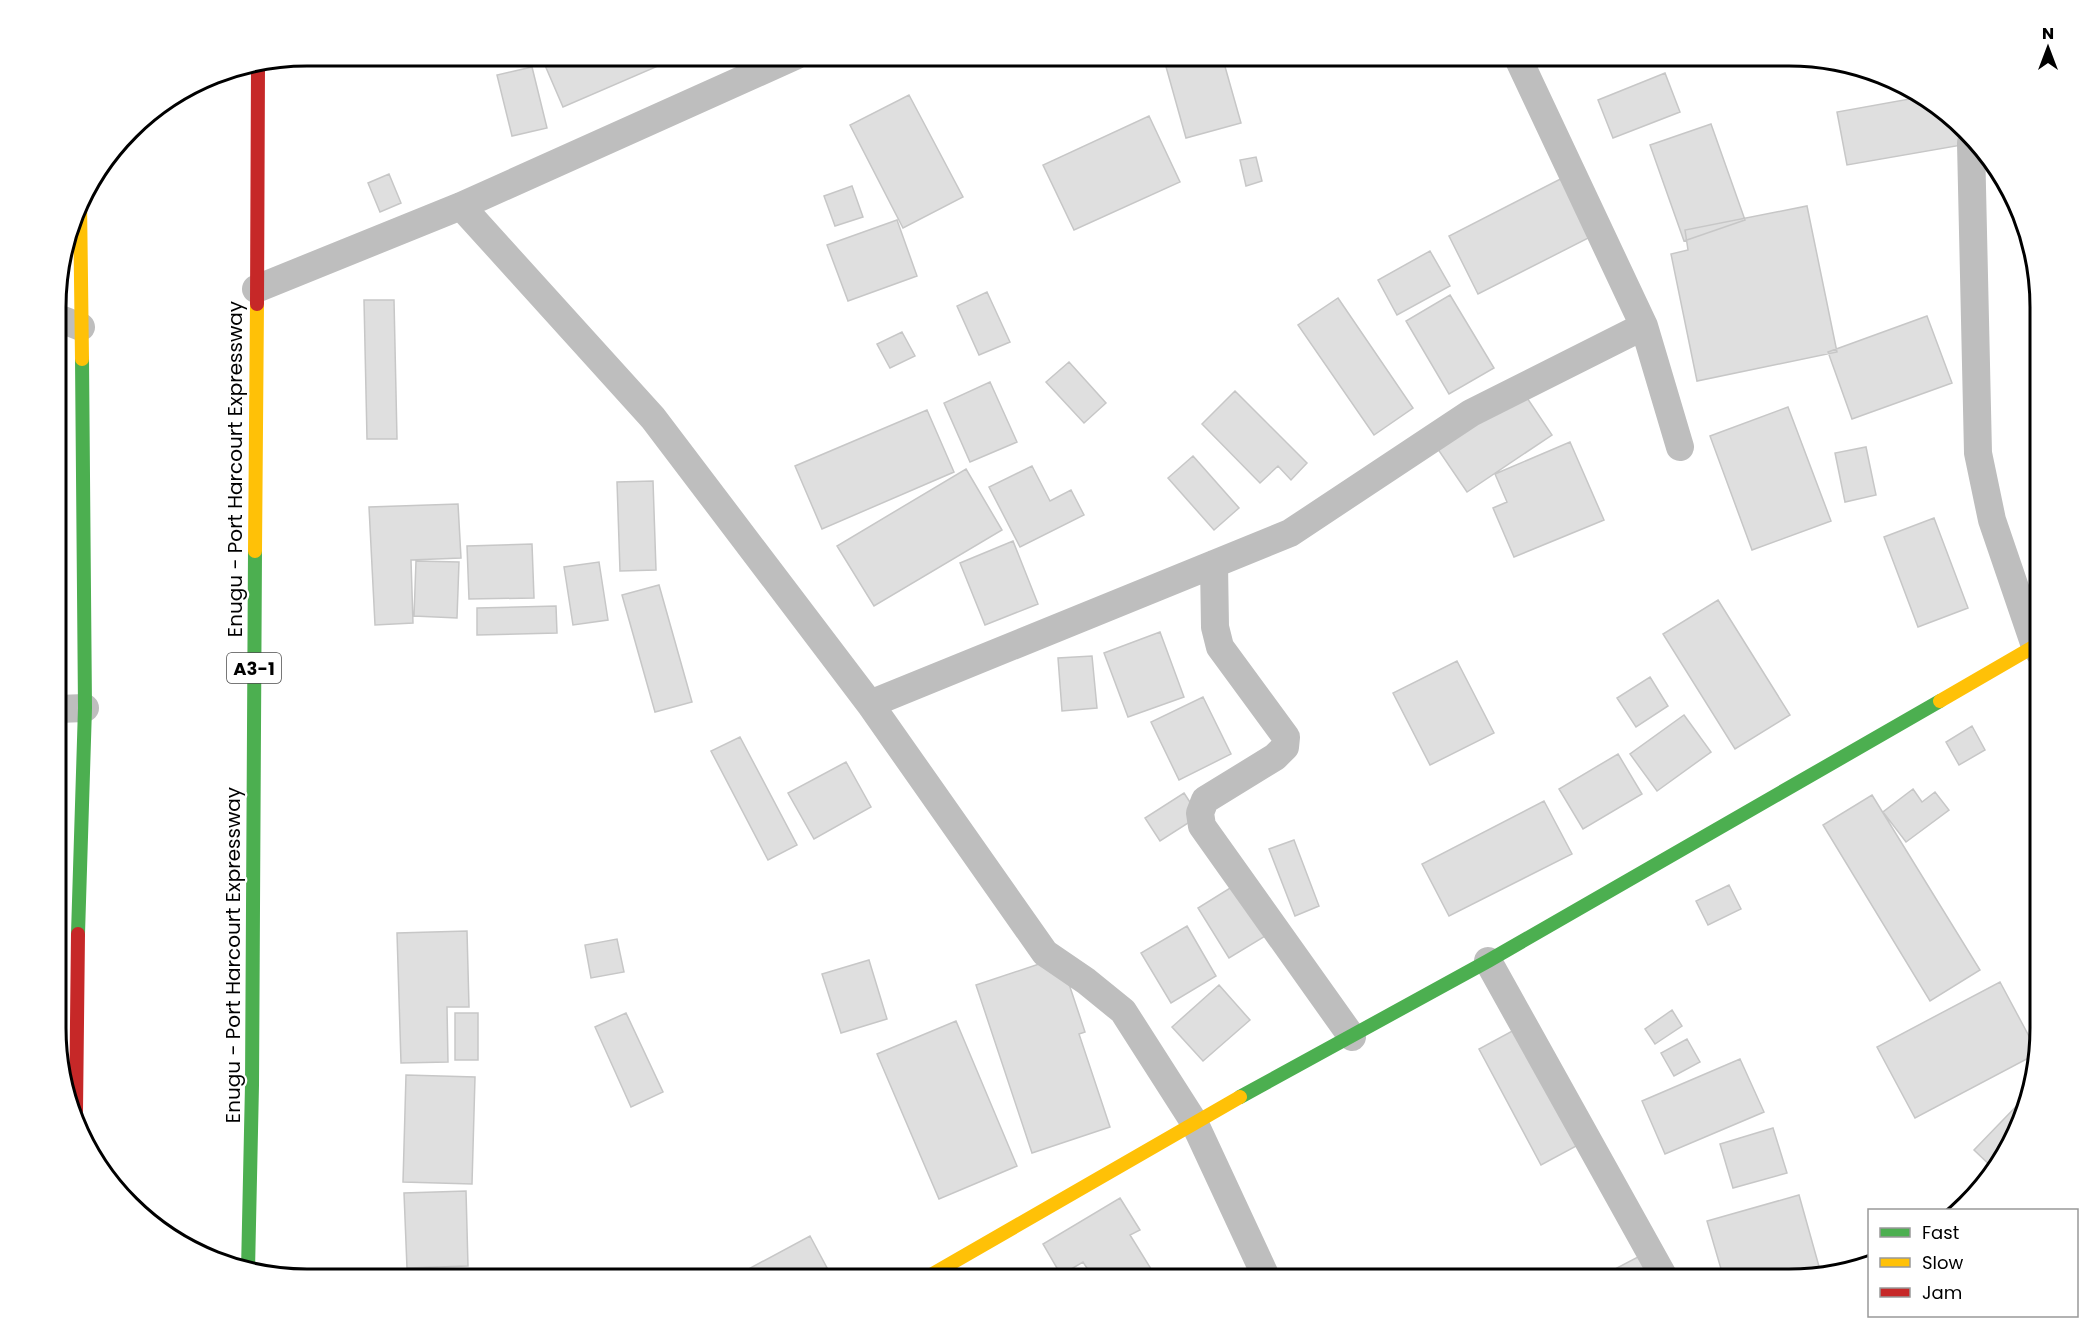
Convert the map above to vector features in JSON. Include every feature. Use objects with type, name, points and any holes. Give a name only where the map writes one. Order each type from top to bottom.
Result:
[{"type":"main road","name":"Enugu - Port Harcourt Expressway","points":[[248,1262],[252,1085],[258,71]]},
{"type":"main road","points":[[74,1089],[68,897],[71,709],[69,323],[77,236]]},
{"type":"main road","points":[[941,1269],[1194,1122],[1488,961],[2030,652]]},
{"type":"street","points":[[256,289],[461,206],[773,66]]},
{"type":"street","points":[[1522,66],[1644,326],[1680,447]]},
{"type":"street","points":[[1971,149],[1978,453],[1992,520],[2030,625]]},
{"type":"street","points":[[461,206],[653,418],[870,704],[1045,954],[1086,981],[1123,1011],[1194,1122],[1262,1269]]},
{"type":"street","points":[[870,704],[1290,533],[1471,413],[1644,326]]},
{"type":"street","points":[[1214,564],[1215,627],[1220,647],[1286,736],[1285,747],[1275,757],[1205,800],[1200,813],[1202,826],[1352,1037]]},
{"type":"street","points":[[1488,961],[1659,1269]]},
{"type":"building","points":[[545,66],[658,66],[563,107]]},
{"type":"building","points":[[1166,66],[1225,66],[1241,123],[1186,138]]},
{"type":"building","points":[[532,67],[547,128],[512,136],[497,75]]},
{"type":"building","points":[[1665,73],[1680,112],[1613,138],[1598,100]]},
{"type":"building","points":[[909,95],[963,197],[903,228],[850,125]]},
{"type":"building","points":[[1911,99],[1960,136],[1962,145],[1847,165],[1837,112]]},
{"type":"building","points":[[1149,116],[1180,182],[1074,230],[1043,165]]},
{"type":"building","points":[[1711,124],[1745,220],[1684,241],[1650,145]]},
{"type":"building","points":[[1256,157],[1262,181],[1246,186],[1240,160]]},
{"type":"building","points":[[1578,170],[1608,228],[1478,294],[1449,236]]},
{"type":"building","points":[[389,174],[401,203],[380,212],[368,183]]},
{"type":"building","points":[[852,186],[863,217],[835,226],[824,196]]},
{"type":"building","points":[[1807,206],[1837,352],[1697,381],[1671,254],[1688,250],[1685,230]]},
{"type":"building","points":[[897,220],[917,276],[848,301],[827,245]]},
{"type":"building","points":[[1430,251],[1450,286],[1397,315],[1378,280]]},
{"type":"building","points":[[987,292],[1010,342],[979,355],[957,306]]},
{"type":"building","points":[[1450,295],[1494,368],[1449,394],[1406,321]]},
{"type":"building","points":[[1338,298],[1413,408],[1374,435],[1298,325]]},
{"type":"building","points":[[364,300],[394,300],[397,439],[367,439]]},
{"type":"building","points":[[1927,316],[1952,383],[1852,419],[1828,352]]},
{"type":"building","points":[[902,332],[915,356],[890,368],[877,344]]},
{"type":"building","points":[[1069,362],[1106,403],[1084,423],[1046,382]]},
{"type":"building","points":[[990,382],[1017,442],[970,462],[944,403]]},
{"type":"building","points":[[1519,386],[1552,435],[1467,492],[1433,442]]},
{"type":"building","points":[[1235,391],[1307,463],[1291,480],[1278,466],[1260,483],[1202,424]]},
{"type":"building","points":[[1788,407],[1831,521],[1752,550],[1710,436]]},
{"type":"building","points":[[927,410],[954,472],[822,529],[795,466]]},
{"type":"building","points":[[1570,442],[1604,520],[1514,557],[1493,508],[1507,502],[1495,474]]},
{"type":"building","points":[[1866,447],[1876,495],[1845,502],[1835,453]]},
{"type":"building","points":[[1193,456],[1239,508],[1214,530],[1168,478]]},
{"type":"building","points":[[1032,466],[1050,501],[1071,490],[1084,515],[1020,547],[989,487]]},
{"type":"building","points":[[966,469],[1002,530],[874,606],[837,546]]},
{"type":"building","points":[[653,481],[656,570],[620,571],[617,482]]},
{"type":"building","points":[[458,504],[461,558],[411,560],[413,623],[375,625],[369,507]]},
{"type":"building","points":[[1934,518],[1968,608],[1918,627],[1884,537]]},
{"type":"building","points":[[1013,541],[1038,604],[985,625],[960,563]]},
{"type":"building","points":[[532,544],[534,598],[469,599],[467,546]]},
{"type":"building","points":[[416,561],[459,562],[457,618],[414,616]]},
{"type":"building","points":[[599,562],[608,620],[573,625],[564,567]]},
{"type":"building","points":[[659,585],[692,702],[655,712],[622,595]]},
{"type":"building","points":[[1718,600],[1790,715],[1735,749],[1663,634]]},
{"type":"building","points":[[556,606],[557,633],[477,635],[477,608]]},
{"type":"building","points":[[1160,632],[1184,697],[1128,717],[1104,653]]},
{"type":"building","points":[[1092,656],[1097,708],[1062,711],[1058,658]]},
{"type":"building","points":[[1457,661],[1494,733],[1430,765],[1393,693]]},
{"type":"building","points":[[1650,677],[1668,706],[1636,727],[1617,698]]},
{"type":"building","points":[[1203,697],[1231,754],[1179,780],[1151,722]]},
{"type":"building","points":[[1684,715],[1711,752],[1657,791],[1630,754]]},
{"type":"building","points":[[1972,726],[1985,750],[1959,765],[1946,742]]},
{"type":"building","points":[[740,737],[797,845],[768,860],[711,751]]},
{"type":"building","points":[[1618,754],[1642,794],[1583,829],[1559,789]]},
{"type":"building","points":[[846,762],[871,807],[814,839],[788,793]]},
{"type":"building","points":[[1913,789],[1922,802],[1935,792],[1949,810],[1906,842],[1883,812]]},
{"type":"building","points":[[1184,793],[1199,816],[1160,841],[1145,818]]},
{"type":"building","points":[[1872,795],[1980,970],[1930,1001],[1823,825]]},
{"type":"building","points":[[1544,801],[1572,854],[1449,916],[1422,864]]},
{"type":"building","points":[[1294,840],[1319,906],[1295,916],[1269,849]]},
{"type":"building","points":[[1243,880],[1275,930],[1229,958],[1198,908]]},
{"type":"building","points":[[1729,885],[1741,909],[1708,925],[1696,901]]},
{"type":"building","points":[[1187,926],[1216,976],[1171,1003],[1141,953]]},
{"type":"building","points":[[467,931],[469,1007],[447,1007],[448,1062],[401,1063],[397,933]]},
{"type":"building","points":[[617,939],[624,972],[591,978],[585,945]]},
{"type":"building","points":[[1060,957],[1085,1032],[1079,1034],[1110,1127],[1032,1153],[976,985]]},
{"type":"building","points":[[869,960],[887,1019],[841,1033],[822,974]]},
{"type":"building","points":[[2000,982],[2029,1037],[2028,1058],[1915,1118],[1877,1047]]},
{"type":"building","points":[[1219,985],[1250,1020],[1203,1061],[1172,1027]]},
{"type":"building","points":[[1672,1010],[1682,1026],[1655,1044],[1645,1029]]},
{"type":"building","points":[[455,1013],[478,1013],[478,1060],[455,1060]]},
{"type":"building","points":[[626,1013],[663,1092],[631,1107],[595,1027]]},
{"type":"building","points":[[956,1021],[1017,1166],[939,1199],[877,1054]]},
{"type":"building","points":[[1531,1021],[1593,1137],[1541,1165],[1479,1049]]},
{"type":"building","points":[[1687,1039],[1700,1062],[1674,1076],[1661,1053]]},
{"type":"building","points":[[1740,1059],[1764,1112],[1665,1154],[1642,1101]]},
{"type":"building","points":[[406,1075],[475,1077],[472,1184],[403,1182]]},
{"type":"building","points":[[2017,1105],[1998,1149],[1988,1163],[1974,1150]]},
{"type":"building","points":[[1773,1128],[1787,1173],[1733,1188],[1720,1144]]},
{"type":"building","points":[[466,1191],[468,1266],[407,1268],[404,1193]]},
{"type":"building","points":[[1799,1195],[1819,1267],[1721,1269],[1707,1221]]},
{"type":"building","points":[[1120,1198],[1140,1230],[1130,1235],[1151,1269],[1088,1269],[1083,1262],[1071,1269],[1058,1269],[1043,1244]]},
{"type":"building","points":[[810,1236],[828,1269],[749,1269]]},
{"type":"building","points":[[1657,1247],[1669,1269],[1615,1269]]},
{"type":"traffic: fast","points":[[78,934],[85,708],[82,359]]},
{"type":"traffic: fast","points":[[248,1262],[252,1085],[255,551]]},
{"type":"traffic: fast","points":[[1240,1097],[1488,961],[1940,701]]},
{"type":"traffic: slow","points":[[80,225],[82,359]]},
{"type":"traffic: slow","points":[[255,551],[257,304]]},
{"type":"traffic: slow","points":[[1940,701],[2030,649]]},
{"type":"traffic: slow","points":[[941,1269],[1240,1097]]},
{"type":"traffic: jam","points":[[257,304],[258,71]]},
{"type":"traffic: jam","points":[[76,1097],[78,934]]}]
